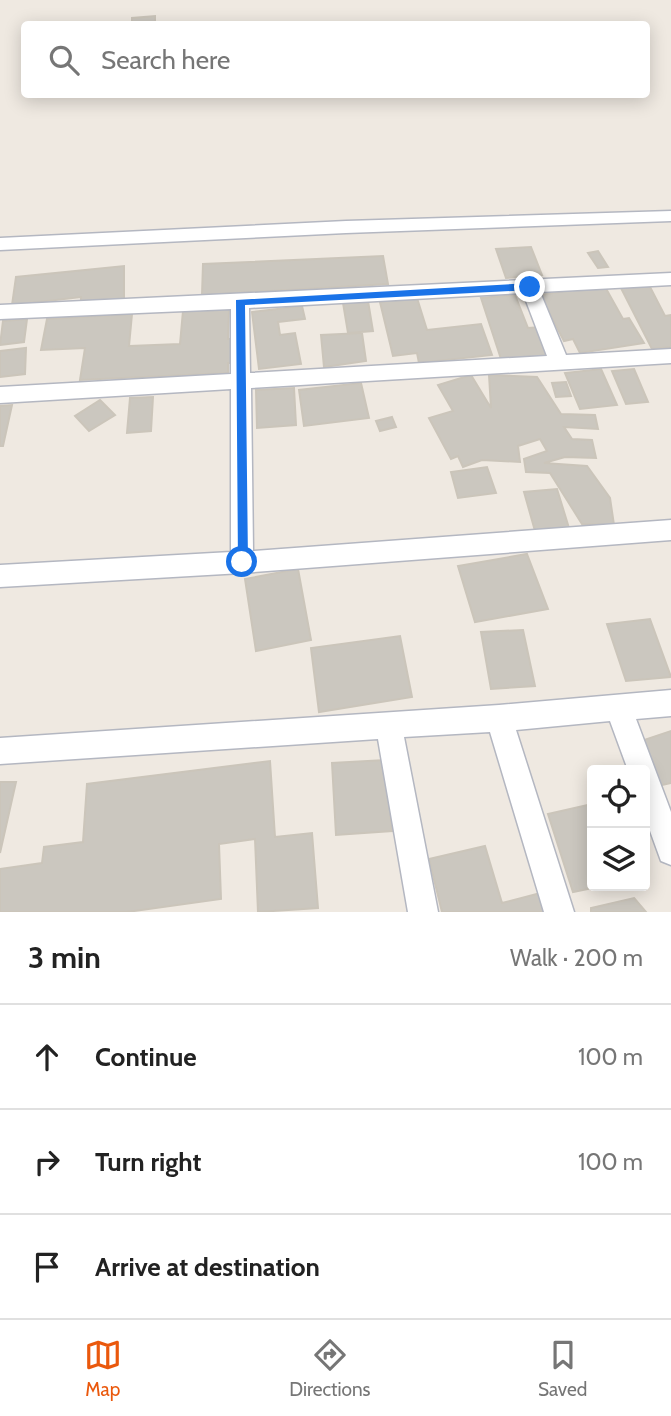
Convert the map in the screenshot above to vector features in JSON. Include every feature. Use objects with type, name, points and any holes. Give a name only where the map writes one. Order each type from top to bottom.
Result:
[{"type":"street","points":[[0,244],[346,227],[671,216]]},
{"type":"street","points":[[0,312],[671,279]]},
{"type":"street","points":[[530,287],[559,362]]},
{"type":"street","points":[[240,302],[242,562]]},
{"type":"street","points":[[0,395],[671,356]]},
{"type":"street","points":[[0,576],[242,562],[671,530]]},
{"type":"street","points":[[0,751],[388,726],[671,703]]},
{"type":"street","points":[[619,709],[639,765]]},
{"type":"street","points":[[499,718],[559,912]]},
{"type":"street","points":[[388,726],[423,912]]},
{"type":"street","points":[[650,793],[671,851]]},
{"type":"building","points":[[155,16],[155,21],[132,21],[132,18]]},
{"type":"building","points":[[531,247],[542,275],[506,278],[496,249]]},
{"type":"building","points":[[598,251],[608,267],[598,268],[588,253]]},
{"type":"building","points":[[383,256],[388,284],[202,295],[203,264]]},
{"type":"building","points":[[124,266],[124,300],[81,305],[81,297],[12,305],[16,277]]},
{"type":"building","points":[[604,285],[623,319],[629,318],[644,343],[580,353],[573,339],[564,341],[540,295]]},
{"type":"building","points":[[649,285],[665,316],[671,315],[671,347],[652,349],[621,288]]},
{"type":"building","points":[[515,295],[528,328],[541,327],[551,355],[501,359],[481,298]]},
{"type":"building","points":[[417,298],[427,330],[481,324],[492,355],[419,363],[417,353],[393,356],[380,302]]},
{"type":"building","points":[[368,301],[373,331],[348,333],[343,303]]},
{"type":"building","points":[[302,306],[305,319],[278,322],[280,335],[295,333],[301,364],[259,369],[252,312]]},
{"type":"building","points":[[229,308],[228,339],[238,339],[238,363],[228,363],[228,373],[80,380],[85,348],[41,350],[47,319],[132,314],[129,346],[180,344],[183,311]]},
{"type":"building","points":[[27,319],[24,342],[0,345],[3,321]]},
{"type":"building","points":[[362,333],[366,361],[324,367],[321,335]]},
{"type":"building","points":[[26,348],[25,374],[0,377],[0,351]]},
{"type":"building","points":[[601,369],[617,405],[580,409],[565,373]]},
{"type":"building","points":[[634,369],[648,402],[626,404],[612,371]]},
{"type":"building","points":[[471,375],[491,408],[489,375],[537,377],[561,414],[595,415],[598,429],[564,427],[572,439],[592,440],[596,458],[565,457],[544,463],[587,466],[610,498],[614,525],[582,524],[550,473],[526,472],[524,459],[547,451],[540,439],[518,446],[520,462],[482,460],[463,467],[458,456],[451,459],[429,418],[453,411],[438,385]]},
{"type":"building","points":[[566,382],[571,396],[556,397],[552,383]]},
{"type":"building","points":[[361,383],[369,418],[304,426],[299,390]]},
{"type":"building","points":[[294,388],[296,425],[257,428],[256,390]]},
{"type":"building","points":[[153,397],[151,431],[127,433],[130,398]]},
{"type":"building","points":[[100,400],[115,415],[89,431],[75,416]]},
{"type":"building","points":[[12,405],[3,446],[0,446],[0,406]]},
{"type":"building","points":[[392,417],[396,427],[380,431],[376,421]]},
{"type":"building","points":[[487,467],[496,493],[458,498],[451,472]]},
{"type":"building","points":[[557,489],[569,528],[535,531],[524,492]]},
{"type":"building","points":[[527,554],[548,609],[475,622],[458,566]]},
{"type":"building","points":[[298,569],[311,640],[256,651],[245,579]]},
{"type":"building","points":[[650,619],[671,677],[626,681],[607,624]]},
{"type":"building","points":[[523,630],[535,686],[491,689],[481,632]]},
{"type":"building","points":[[400,636],[412,697],[319,712],[311,648]]},
{"type":"building","points":[[671,731],[671,783],[657,786],[650,772],[650,765],[646,765],[635,743]]},
{"type":"building","points":[[385,760],[392,831],[336,835],[332,763]]},
{"type":"building","points":[[270,761],[275,837],[312,833],[318,908],[258,912],[255,839],[219,844],[221,899],[127,912],[0,912],[0,869],[42,863],[44,847],[83,842],[87,784]]},
{"type":"building","points":[[0,782],[16,782],[0,853]]},
{"type":"building","points":[[587,805],[587,889],[573,892],[548,814]]},
{"type":"building","points":[[485,846],[502,903],[552,890],[559,912],[442,912],[429,859]]},
{"type":"building","points":[[634,898],[646,912],[591,912],[591,908]]},
{"type":"route","points":[[242,562],[240,302],[530,287]]}]
